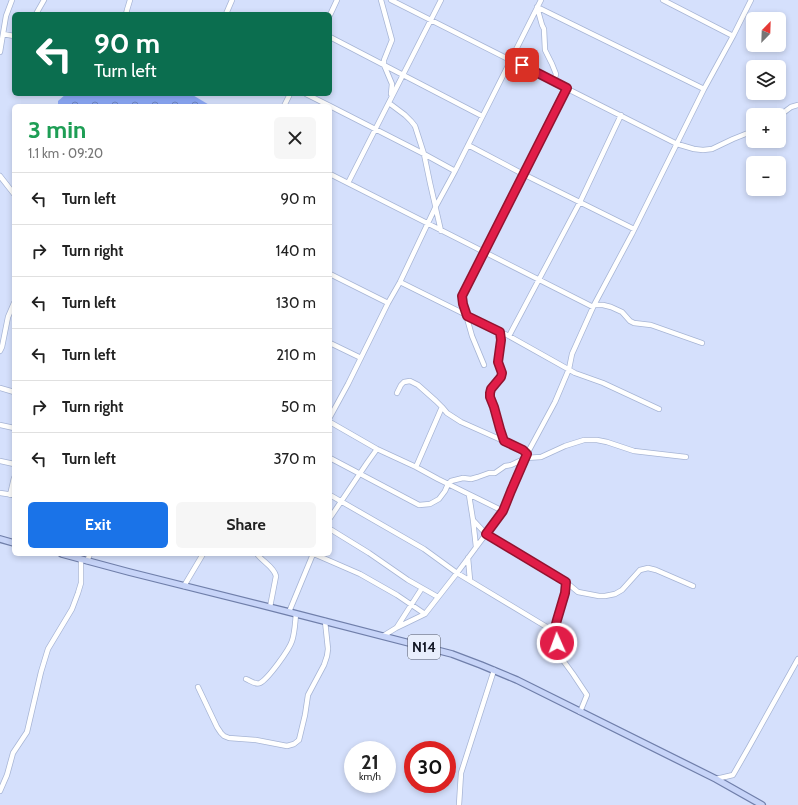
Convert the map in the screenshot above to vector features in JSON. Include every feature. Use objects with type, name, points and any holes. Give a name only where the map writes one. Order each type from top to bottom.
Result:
[{"type":"main road","points":[[0,539],[12,542]]},
{"type":"main road","name":"N14","points":[[73,556],[184,586],[452,654],[517,680],[716,779],[762,805]]},
{"type":"street","points":[[0,52],[6,16],[12,0]]},
{"type":"street","points":[[37,12],[44,0]]},
{"type":"street","points":[[126,12],[130,0]]},
{"type":"street","points":[[227,12],[232,0]]},
{"type":"street","points":[[331,12],[337,0]]},
{"type":"street","points":[[381,0],[392,40],[384,60],[384,65],[392,84],[392,91],[389,101]]},
{"type":"street","points":[[391,0],[677,144],[694,149],[712,149],[746,134]]},
{"type":"street","points":[[348,183],[441,0]]},
{"type":"street","points":[[332,413],[400,282],[436,206],[540,0]]},
{"type":"street","points":[[663,0],[733,36]]},
{"type":"street","points":[[383,636],[425,614],[503,511],[537,434],[548,416],[569,368],[572,354],[593,306],[634,229],[750,0]]},
{"type":"street","points":[[537,7],[544,29],[546,50],[556,74],[555,82]]},
{"type":"street","points":[[537,7],[704,89]]},
{"type":"street","points":[[3,34],[12,36]]},
{"type":"street","points":[[332,38],[482,116]]},
{"type":"street","points":[[484,365],[472,336],[462,296],[567,88]]},
{"type":"street","points":[[310,96],[326,104]]},
{"type":"street","points":[[389,101],[415,126],[424,154],[441,231]]},
{"type":"street","points":[[786,111],[798,105]]},
{"type":"street","points":[[332,107],[455,171]]},
{"type":"street","points":[[510,336],[580,202],[621,115]]},
{"type":"street","points":[[468,145],[634,229]]},
{"type":"street","points":[[332,175],[593,306],[603,305],[611,307],[622,312],[630,321],[634,323],[651,325],[702,342]]},
{"type":"street","points":[[0,176],[12,191]]},
{"type":"street","points":[[332,275],[388,303]]},
{"type":"street","points":[[400,282],[510,336],[569,368],[575,373],[603,383],[659,409]]},
{"type":"street","points":[[0,351],[8,317],[12,308]]},
{"type":"street","points":[[500,332],[501,340],[498,362],[502,373],[501,377],[491,389],[490,397],[504,441]]},
{"type":"street","points":[[332,344],[361,358]]},
{"type":"street","points":[[397,393],[404,382],[410,382],[418,385],[447,413],[461,422],[523,450],[527,456]]},
{"type":"street","points":[[0,388],[12,391]]},
{"type":"street","points":[[416,466],[442,407]]},
{"type":"street","points":[[332,423],[377,449],[416,466],[469,495],[503,511]]},
{"type":"street","points":[[0,425],[12,428]]},
{"type":"street","points":[[332,459],[419,504],[430,504],[439,500],[448,484],[452,481],[463,478],[478,478],[489,473],[495,473],[527,456],[541,457],[565,446],[584,440],[607,442],[634,451],[686,457]]},
{"type":"street","points":[[332,515],[377,449]]},
{"type":"street","points":[[0,461],[12,464]]},
{"type":"street","points":[[0,493],[12,495]]},
{"type":"street","points":[[469,495],[476,547]]},
{"type":"street","points":[[332,496],[424,549],[457,573],[554,632]]},
{"type":"street","points":[[473,520],[486,534],[566,582],[578,592],[599,596],[615,594],[622,590],[640,570],[648,568],[693,586]]},
{"type":"street","points":[[332,530],[369,553],[408,580],[438,597]]},
{"type":"street","points":[[0,791],[7,775],[13,753],[27,732],[48,649],[72,609],[81,583],[84,560],[88,556]]},
{"type":"street","points":[[184,586],[202,556]]},
{"type":"street","points":[[259,556],[275,572],[276,576],[270,607]]},
{"type":"street","points":[[289,612],[312,556]]},
{"type":"street","points":[[318,556],[360,574],[397,595],[425,614]]},
{"type":"street","points":[[468,558],[470,580]]},
{"type":"street","points":[[566,582],[565,593],[554,632],[562,659],[587,695],[580,712]]},
{"type":"street","points":[[396,628],[422,588]]},
{"type":"street","points":[[246,679],[255,684],[260,684],[283,658],[292,643],[296,614]]},
{"type":"street","points":[[198,687],[217,727],[224,736],[287,746],[294,744],[299,740],[308,695],[324,665],[327,656],[328,649],[325,621]]},
{"type":"street","points":[[716,779],[733,775],[798,659]]},
{"type":"street","points":[[459,805],[461,773],[494,670]]},
{"type":"green space","points":[[64,96],[194,96],[208,104],[58,104],[58,101]]},
{"type":"route","points":[[522,65],[567,88],[462,296],[467,316],[500,332],[501,340],[498,362],[502,373],[501,377],[491,389],[490,397],[504,441],[523,450],[527,454],[503,511],[486,534],[566,582],[565,593],[554,632],[557,643]]}]
